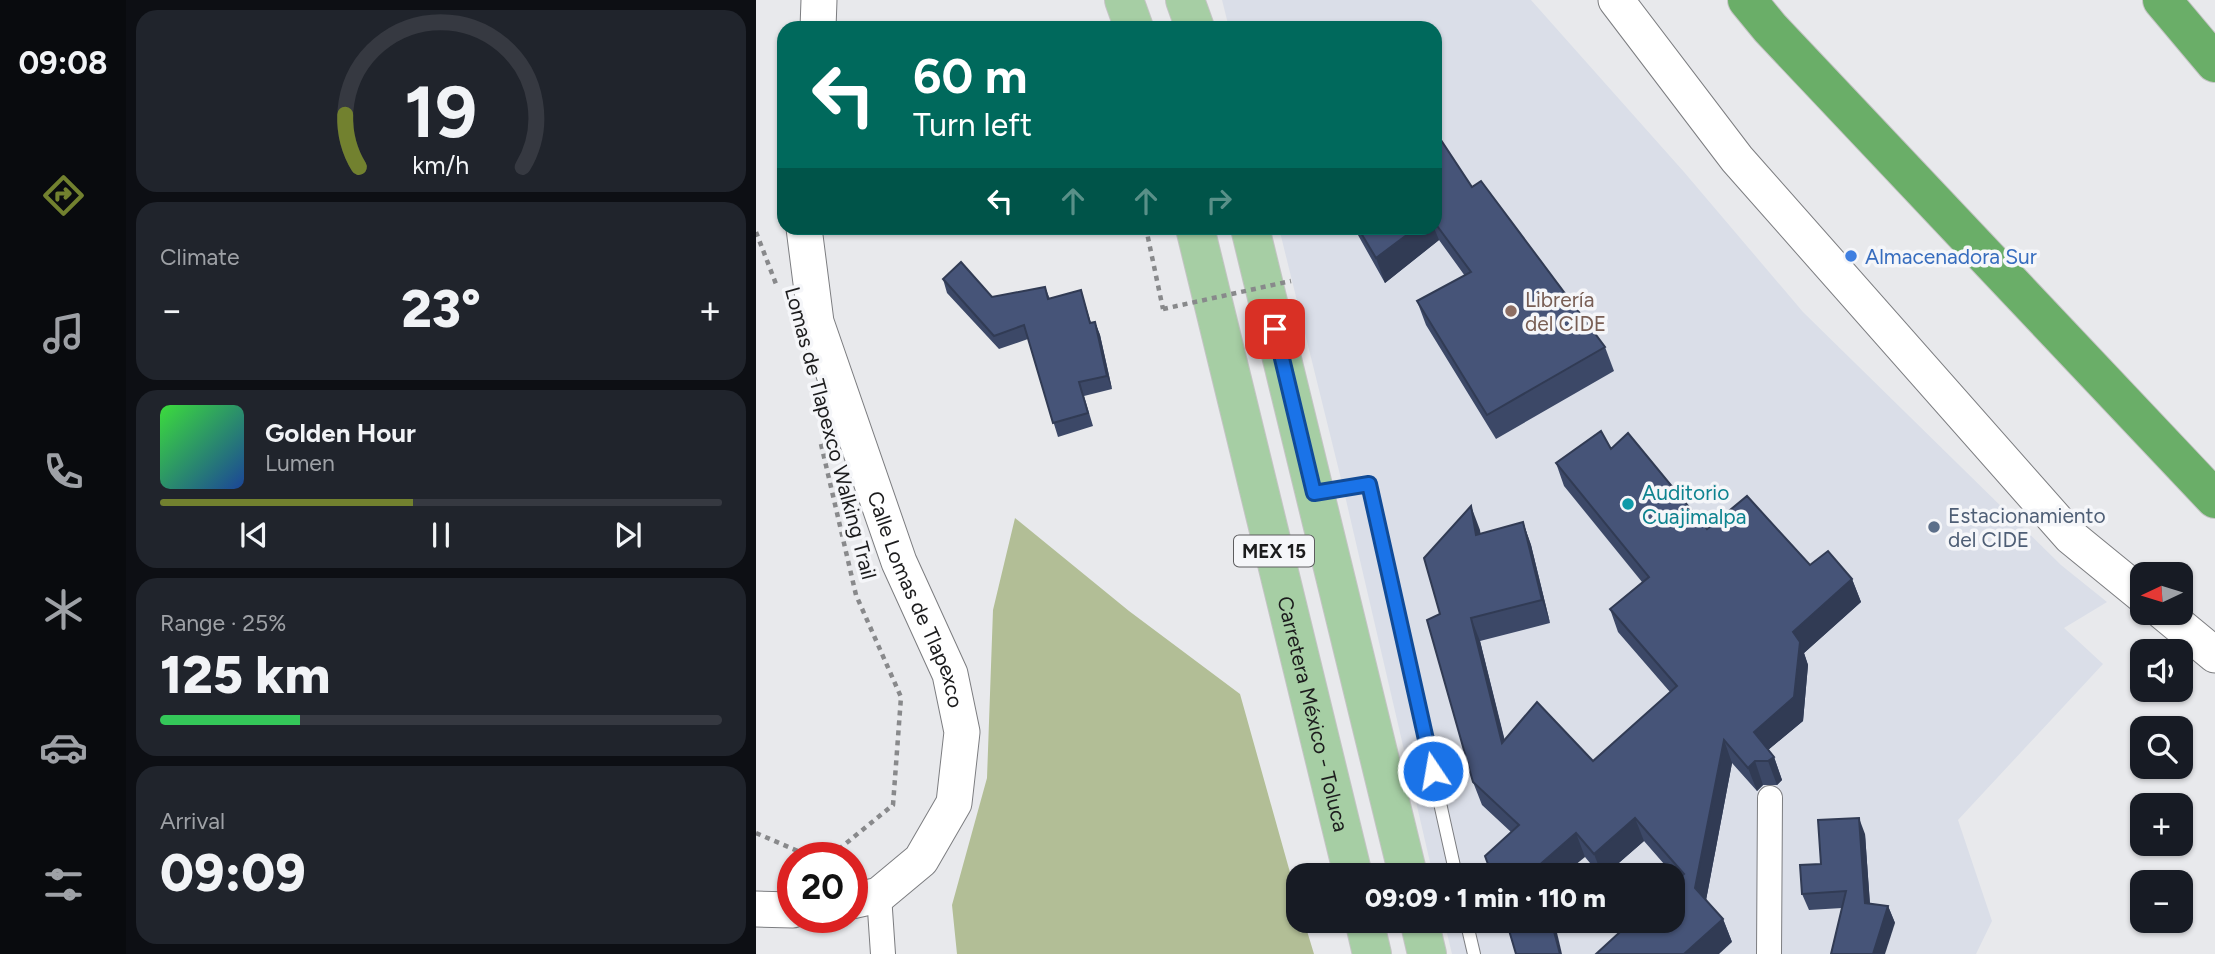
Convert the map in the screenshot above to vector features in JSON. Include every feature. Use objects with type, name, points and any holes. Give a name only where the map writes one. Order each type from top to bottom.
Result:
[{"type":"highway","points":[[1747,0],[1770,28],[2215,499]]},
{"type":"highway","points":[[2162,0],[2215,63]]},
{"type":"main road","points":[[818,21],[819,0]]},
{"type":"main road","points":[[1124,0],[1132,21]]},
{"type":"main road","points":[[1185,0],[1192,21]]},
{"type":"main road","points":[[1616,0],[1737,159],[2071,537],[2130,585]]},
{"type":"main road","name":"Calle Lomas de Tlapexco","points":[[805,235],[816,322],[899,562],[950,674],[962,732],[954,803],[921,860],[868,897]]},
{"type":"main road","name":"Carretera México - Toluca","points":[[1197,235],[1350,863]]},
{"type":"main road","name":"MEX 15","points":[[1253,235],[1405,863]]},
{"type":"main road","points":[[2179,625],[2215,655]]},
{"type":"main road","points":[[756,909],[777,909]]},
{"type":"main road","points":[[1367,933],[1372,954]]},
{"type":"main road","points":[[1422,933],[1427,954]]},
{"type":"street","points":[[1769,954],[1770,798]]},
{"type":"street","name":"Calle Lomas de Tlapexco","points":[[868,905],[883,954]]},
{"type":"lane","points":[[1314,493],[1369,484],[1453,863]]},
{"type":"lane","points":[[1469,933],[1474,954]]},
{"type":"path","name":"Lomas de Tlapexco Walking Trail","points":[[756,232],[771,265],[778,290]]},
{"type":"path","points":[[1147,235],[1163,309],[1291,281]]},
{"type":"path","name":"Lomas de Tlapexco Walking Trail","points":[[820,441],[856,595],[901,697],[893,805],[848,842]]},
{"type":"path","points":[[756,833],[777,842]]},
{"type":"shaded area","points":[[1222,0],[1531,0],[1684,172],[1803,312],[2061,565],[2107,602],[2064,628],[2103,664],[1958,820],[1992,921],[1976,954],[1452,954],[1447,933],[1685,933],[1685,863],[1430,863],[1343,487],[1281,235],[1442,235],[1442,21],[1227,21]]},
{"type":"green space","points":[[1015,518],[1129,611],[1240,694],[1287,863],[1286,933],[1308,933],[1314,954],[957,954],[952,905],[987,778],[993,610]]},
{"type":"building","name":"Librería del CIDE","points":[[1442,142],[1472,187],[1481,181],[1605,347],[1487,415],[1417,301],[1471,272],[1442,233]]},
{"type":"building","points":[[1362,235],[1407,235],[1376,258]]},
{"type":"building","points":[[961,262],[992,297],[1045,287],[1048,299],[1081,290],[1090,323],[1095,322],[1107,376],[1079,382],[1088,413],[1053,423],[1024,325],[994,336],[943,279]]},
{"type":"building","points":[[1601,431],[1611,449],[1628,433],[1707,529],[1747,496],[1810,565],[1828,551],[1852,579],[1793,632],[1800,642],[1794,697],[1754,732],[1774,757],[1768,761],[1755,761],[1748,768],[1724,740],[1695,888],[1723,919],[1684,954],[1596,954],[1619,933],[1685,933],[1685,863],[1674,863],[1635,818],[1594,854],[1576,833],[1542,863],[1488,863],[1485,856],[1519,825],[1473,782],[1427,620],[1440,614],[1424,558],[1471,506],[1476,535],[1523,522],[1542,600],[1471,618],[1502,743],[1537,702],[1593,761],[1677,686],[1610,609],[1649,577],[1556,463]]},
{"type":"building","points":[[1859,818],[1865,903],[1888,906],[1873,954],[1831,954],[1846,891],[1802,894],[1800,865],[1821,864],[1818,820]]},
{"type":"building","points":[[1510,933],[1554,933],[1560,954],[1516,954]]},
{"type":"place","name":"Almacenadora Sur","points":[[1851,256]]},
{"type":"place","name":"Librería del CIDE","points":[[1511,311]]},
{"type":"place","name":"Auditorio Cuajimalpa","points":[[1628,504]]},
{"type":"place","name":"Estacionamiento del CIDE","points":[[1934,527]]},
{"type":"route","points":[[1275,329],[1314,493],[1369,484],[1433,771]]}]
